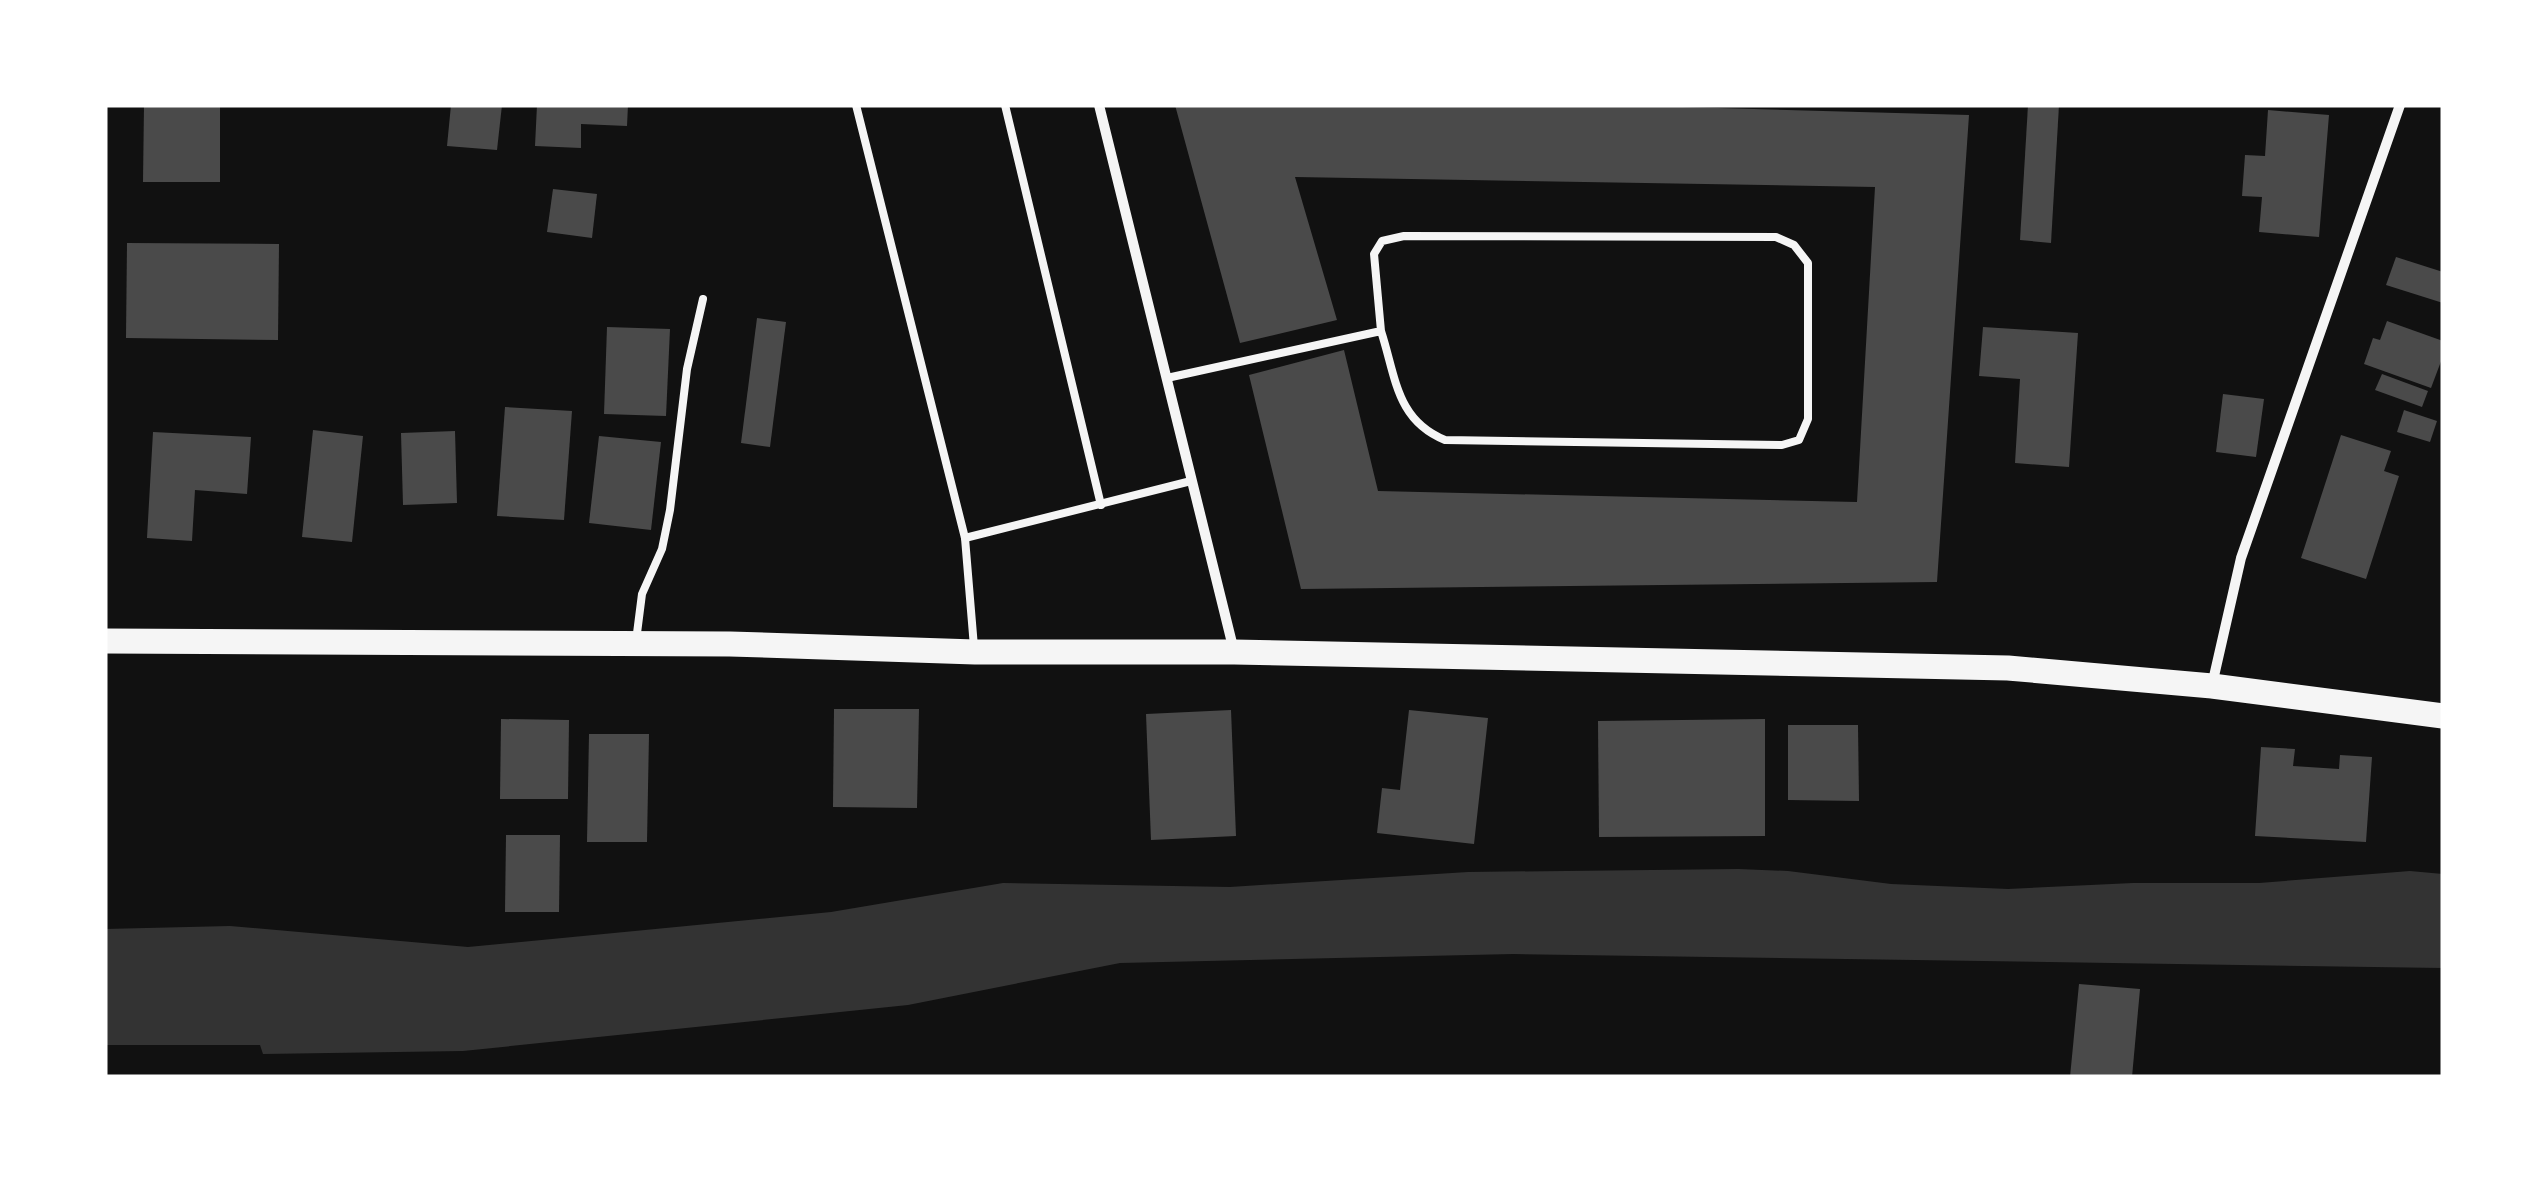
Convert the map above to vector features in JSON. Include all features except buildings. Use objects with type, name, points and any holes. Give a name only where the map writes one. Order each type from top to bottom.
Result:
[{"type":"main road","points":[[105,641],[730,644],[974,652],[1234,652],[2008,668],[2212,686],[2443,716]]},
{"type":"street","points":[[1099,105],[1234,652]]},
{"type":"street","points":[[2212,686],[2241,558],[2400,105]]},
{"type":"lane","points":[[856,105],[964,538],[974,652]]},
{"type":"lane","points":[[1005,105],[1101,504]]},
{"type":"lane","points":[[1776,237],[1794,245],[1808,263],[1808,419],[1799,440],[1782,445],[1445,440],[1424,431],[1407,414],[1381,332],[1374,254],[1382,241],[1393,238],[1776,237]]},
{"type":"lane","points":[[636,646],[642,594],[662,549],[670,510],[687,369],[703,299]]},
{"type":"lane","points":[[1166,378],[1381,332]]},
{"type":"lane","points":[[964,538],[1192,481]]},
{"type":"shaded area","points":[[1738,869],[1891,884],[2008,889],[2133,883],[2259,883],[2410,871],[2443,874],[2443,968],[1513,954],[1120,963],[908,1005],[463,1051],[263,1054],[260,1045],[105,1045],[105,929],[230,926],[468,947],[831,912],[1003,883],[1230,887],[1468,872]]}]
